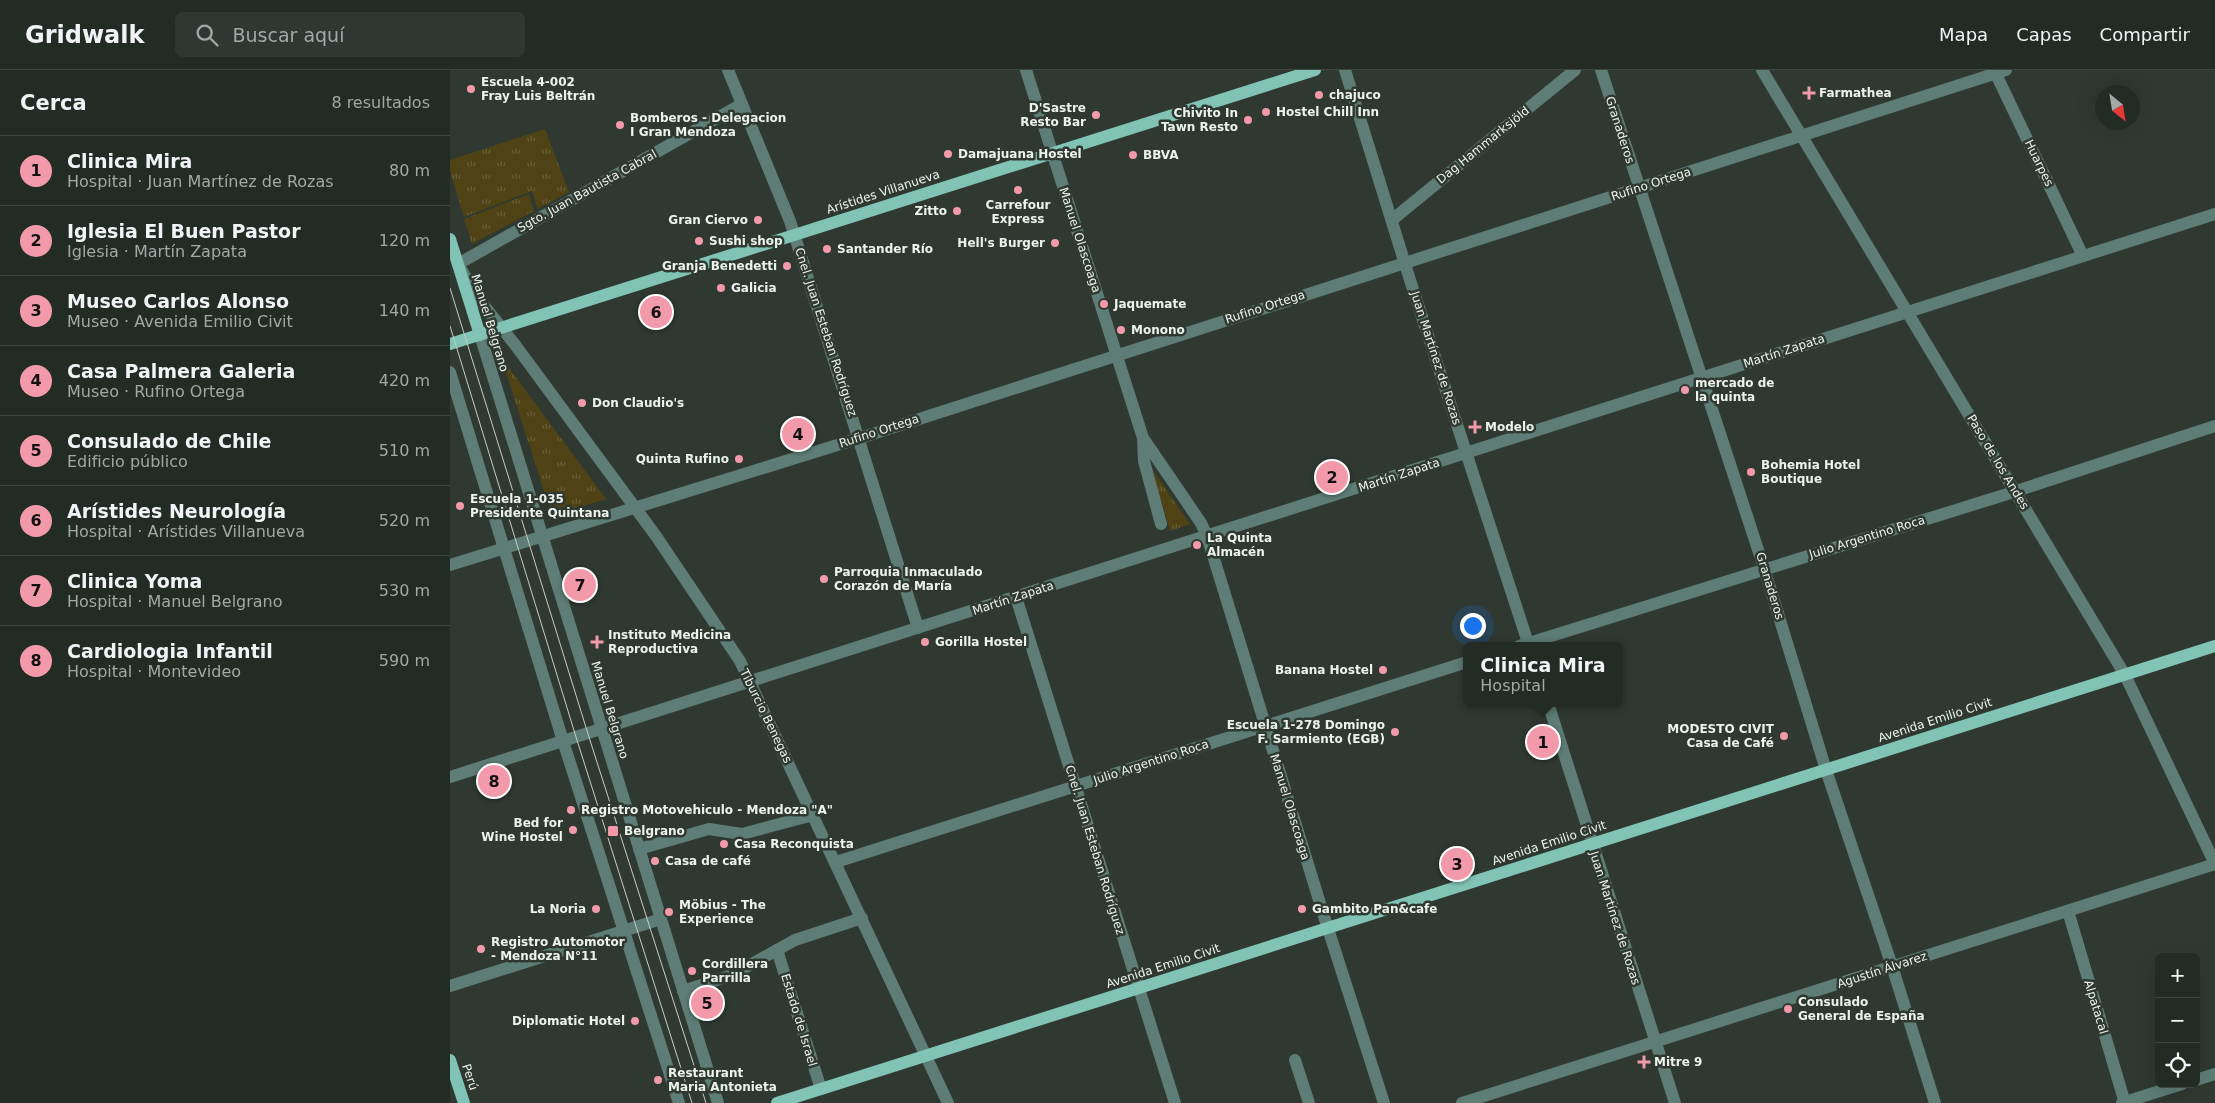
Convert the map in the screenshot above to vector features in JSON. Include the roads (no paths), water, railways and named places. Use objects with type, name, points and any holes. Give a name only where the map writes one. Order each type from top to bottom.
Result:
[{"type":"main road","name":"Arístides Villanueva","points":[[455,342],[1314,70]]},
{"type":"main road","name":"Manuel Belgrano","points":[[450,238],[480,335]]},
{"type":"main road","name":"Avenida Emilio Civit","points":[[777,1103],[2215,646]]},
{"type":"main road","name":"Perú","points":[[450,1060],[464,1103]]},
{"type":"street","name":"Cnel. Juan Esteban Rodríguez","points":[[728,70],[785,206],[860,438],[918,628]]},
{"type":"street","name":"Manuel Olascoaga","points":[[1026,70],[1143,438],[1144,461],[1162,524]]},
{"type":"street","name":"Juan Martínez de Rozas","points":[[1345,70],[1525,642]]},
{"type":"street","name":"Dag Hammarksjöld","points":[[1392,220],[1575,70]]},
{"type":"street","name":"Granaderos","points":[[1601,70],[1703,378],[1826,770],[1892,966],[1935,1103]]},
{"type":"street","name":"Paso de los Andes","points":[[1762,70],[1909,312],[2125,675],[2215,864]]},
{"type":"street","name":"Rufino Ortega","points":[[450,565],[860,438],[1999,71]]},
{"type":"street","name":"Huarpes","points":[[1999,71],[2083,256]]},
{"type":"street","name":"Sgto. Juan Bautista Cabral","points":[[458,264],[742,104]]},
{"type":"street","name":"Martín Zapata","points":[[450,777],[2215,214]]},
{"type":"street","name":"Tiburcio Benegas","points":[[458,264],[478,298],[635,508],[733,651],[751,682],[948,1103]]},
{"type":"street","name":"Manuel Belgrano","points":[[480,335],[718,1103]]},
{"type":"street","points":[[450,372],[563,741],[679,1103]]},
{"type":"street","name":"Julio Argentino Roca","points":[[1535,642],[1764,568],[2016,491],[2215,426]]},
{"type":"street","name":"Manuel Olascoaga","points":[[1143,438],[1190,506],[1207,536],[1384,1103]]},
{"type":"street","name":"Cnel. Juan Esteban Rodríguez","points":[[1016,597],[1175,1103]]},
{"type":"street","name":"Julio Argentino Roca","points":[[836,862],[1463,663]]},
{"type":"street","name":"Juan Martínez de Rozas","points":[[1549,707],[1674,1103]]},
{"type":"street","points":[[639,849],[709,829],[742,834],[813,814]]},
{"type":"street","name":"Agustín Álvarez","points":[[1462,1103],[2215,864]]},
{"type":"street","name":"Alpatacal","points":[[2068,911],[2124,1103]]},
{"type":"street","points":[[683,991],[732,975],[813,932],[862,918]]},
{"type":"street","points":[[450,986],[661,919]]},
{"type":"street","name":"Estado de Israel","points":[[778,950],[821,1089]]},
{"type":"street","points":[[1295,1060],[1309,1103]]},
{"type":"street","points":[[2200,1079],[2215,1074]]},
{"type":"street","points":[[2124,1103],[2170,1088]]},
{"type":"tram line","points":[[450,288],[588,734],[706,1103]]},
{"type":"tram line","points":[[450,326],[576,737],[692,1103]]},
{"type":"place","name":"Escuela 4-002 Fray Luis Beltrán","points":[[471,89]]},
{"type":"place","name":"Farmathea","points":[[1809,93]]},
{"type":"place","name":"chajuco","points":[[1319,95]]},
{"type":"place","name":"Hostel Chill Inn","points":[[1266,112]]},
{"type":"place","name":"D'Sastre Resto Bar","points":[[1096,115]]},
{"type":"place","name":"Chivito In Tawn Resto","points":[[1248,120]]},
{"type":"place","name":"Bomberos - Delegacion I Gran Mendoza","points":[[620,125]]},
{"type":"place","name":"Damajuana Hostel","points":[[948,154]]},
{"type":"place","name":"BBVA","points":[[1133,155]]},
{"type":"place","name":"Carrefour Express","points":[[1018,190]]},
{"type":"place","name":"Zitto","points":[[957,211]]},
{"type":"place","name":"Gran Ciervo","points":[[758,220]]},
{"type":"place","name":"Sushi shop","points":[[699,241]]},
{"type":"place","name":"Hell's Burger","points":[[1055,243]]},
{"type":"place","name":"Santander Río","points":[[827,249]]},
{"type":"place","name":"Granja Benedetti","points":[[787,266]]},
{"type":"place","name":"Galicia","points":[[721,288]]},
{"type":"place","name":"Jaquemate","points":[[1104,304]]},
{"type":"place","name":"Arístides Neurología","points":[[656,312]]},
{"type":"place","name":"Monono","points":[[1121,330]]},
{"type":"place","name":"mercado de la quinta","points":[[1685,390]]},
{"type":"place","name":"Don Claudio's","points":[[582,403]]},
{"type":"place","name":"Modelo","points":[[1475,427]]},
{"type":"place","name":"Casa Palmera Galeria","points":[[798,434]]},
{"type":"place","name":"Quinta Rufino","points":[[739,459]]},
{"type":"place","name":"Bohemia Hotel Boutique","points":[[1751,472]]},
{"type":"place","name":"Iglesia El Buen Pastor","points":[[1332,477]]},
{"type":"place","name":"Escuela 1-035 Presidente Quintana","points":[[460,506]]},
{"type":"place","name":"La Quinta Almacén","points":[[1197,545]]},
{"type":"place","name":"Parroquia Inmaculado Corazón de María","points":[[824,579]]},
{"type":"place","name":"Clinica Yoma","points":[[580,585]]},
{"type":"place","name":"Instituto Medicina Reproductiva","points":[[597,642]]},
{"type":"place","name":"Gorilla Hostel","points":[[925,642]]},
{"type":"place","name":"Banana Hostel","points":[[1383,670]]},
{"type":"place","name":"Escuela 1-278 Domingo F. Sarmiento (EGB)","points":[[1395,732]]},
{"type":"place","name":"MODESTO CIVIT Casa de Café","points":[[1784,736]]},
{"type":"place","name":"Clinica Mira","points":[[1543,742]]},
{"type":"place","name":"Cardiologia Infantil","points":[[494,781]]},
{"type":"place","name":"Registro Motovehiculo - Mendoza \"A\"","points":[[571,810]]},
{"type":"place","name":"Bed for Wine Hostel","points":[[573,830]]},
{"type":"place","name":"Belgrano","points":[[613,831]]},
{"type":"place","name":"Casa Reconquista","points":[[724,844]]},
{"type":"place","name":"Casa de café","points":[[655,861]]},
{"type":"place","name":"Museo Carlos Alonso","points":[[1457,864]]},
{"type":"place","name":"La Noria","points":[[596,909]]},
{"type":"place","name":"Gambito Pan&cafe","points":[[1302,909]]},
{"type":"place","name":"Möbius - The Experience","points":[[669,912]]},
{"type":"place","name":"Registro Automotor - Mendoza N°11","points":[[481,949]]},
{"type":"place","name":"Cordillera Parrilla","points":[[692,971]]},
{"type":"place","name":"Consulado de Chile","points":[[707,1003]]},
{"type":"place","name":"Consulado General de España","points":[[1788,1009]]},
{"type":"place","name":"Diplomatic Hotel","points":[[635,1021]]},
{"type":"place","name":"Mitre 9","points":[[1644,1062]]},
{"type":"place","name":"Restaurant Maria Antonieta","points":[[658,1080]]}]
